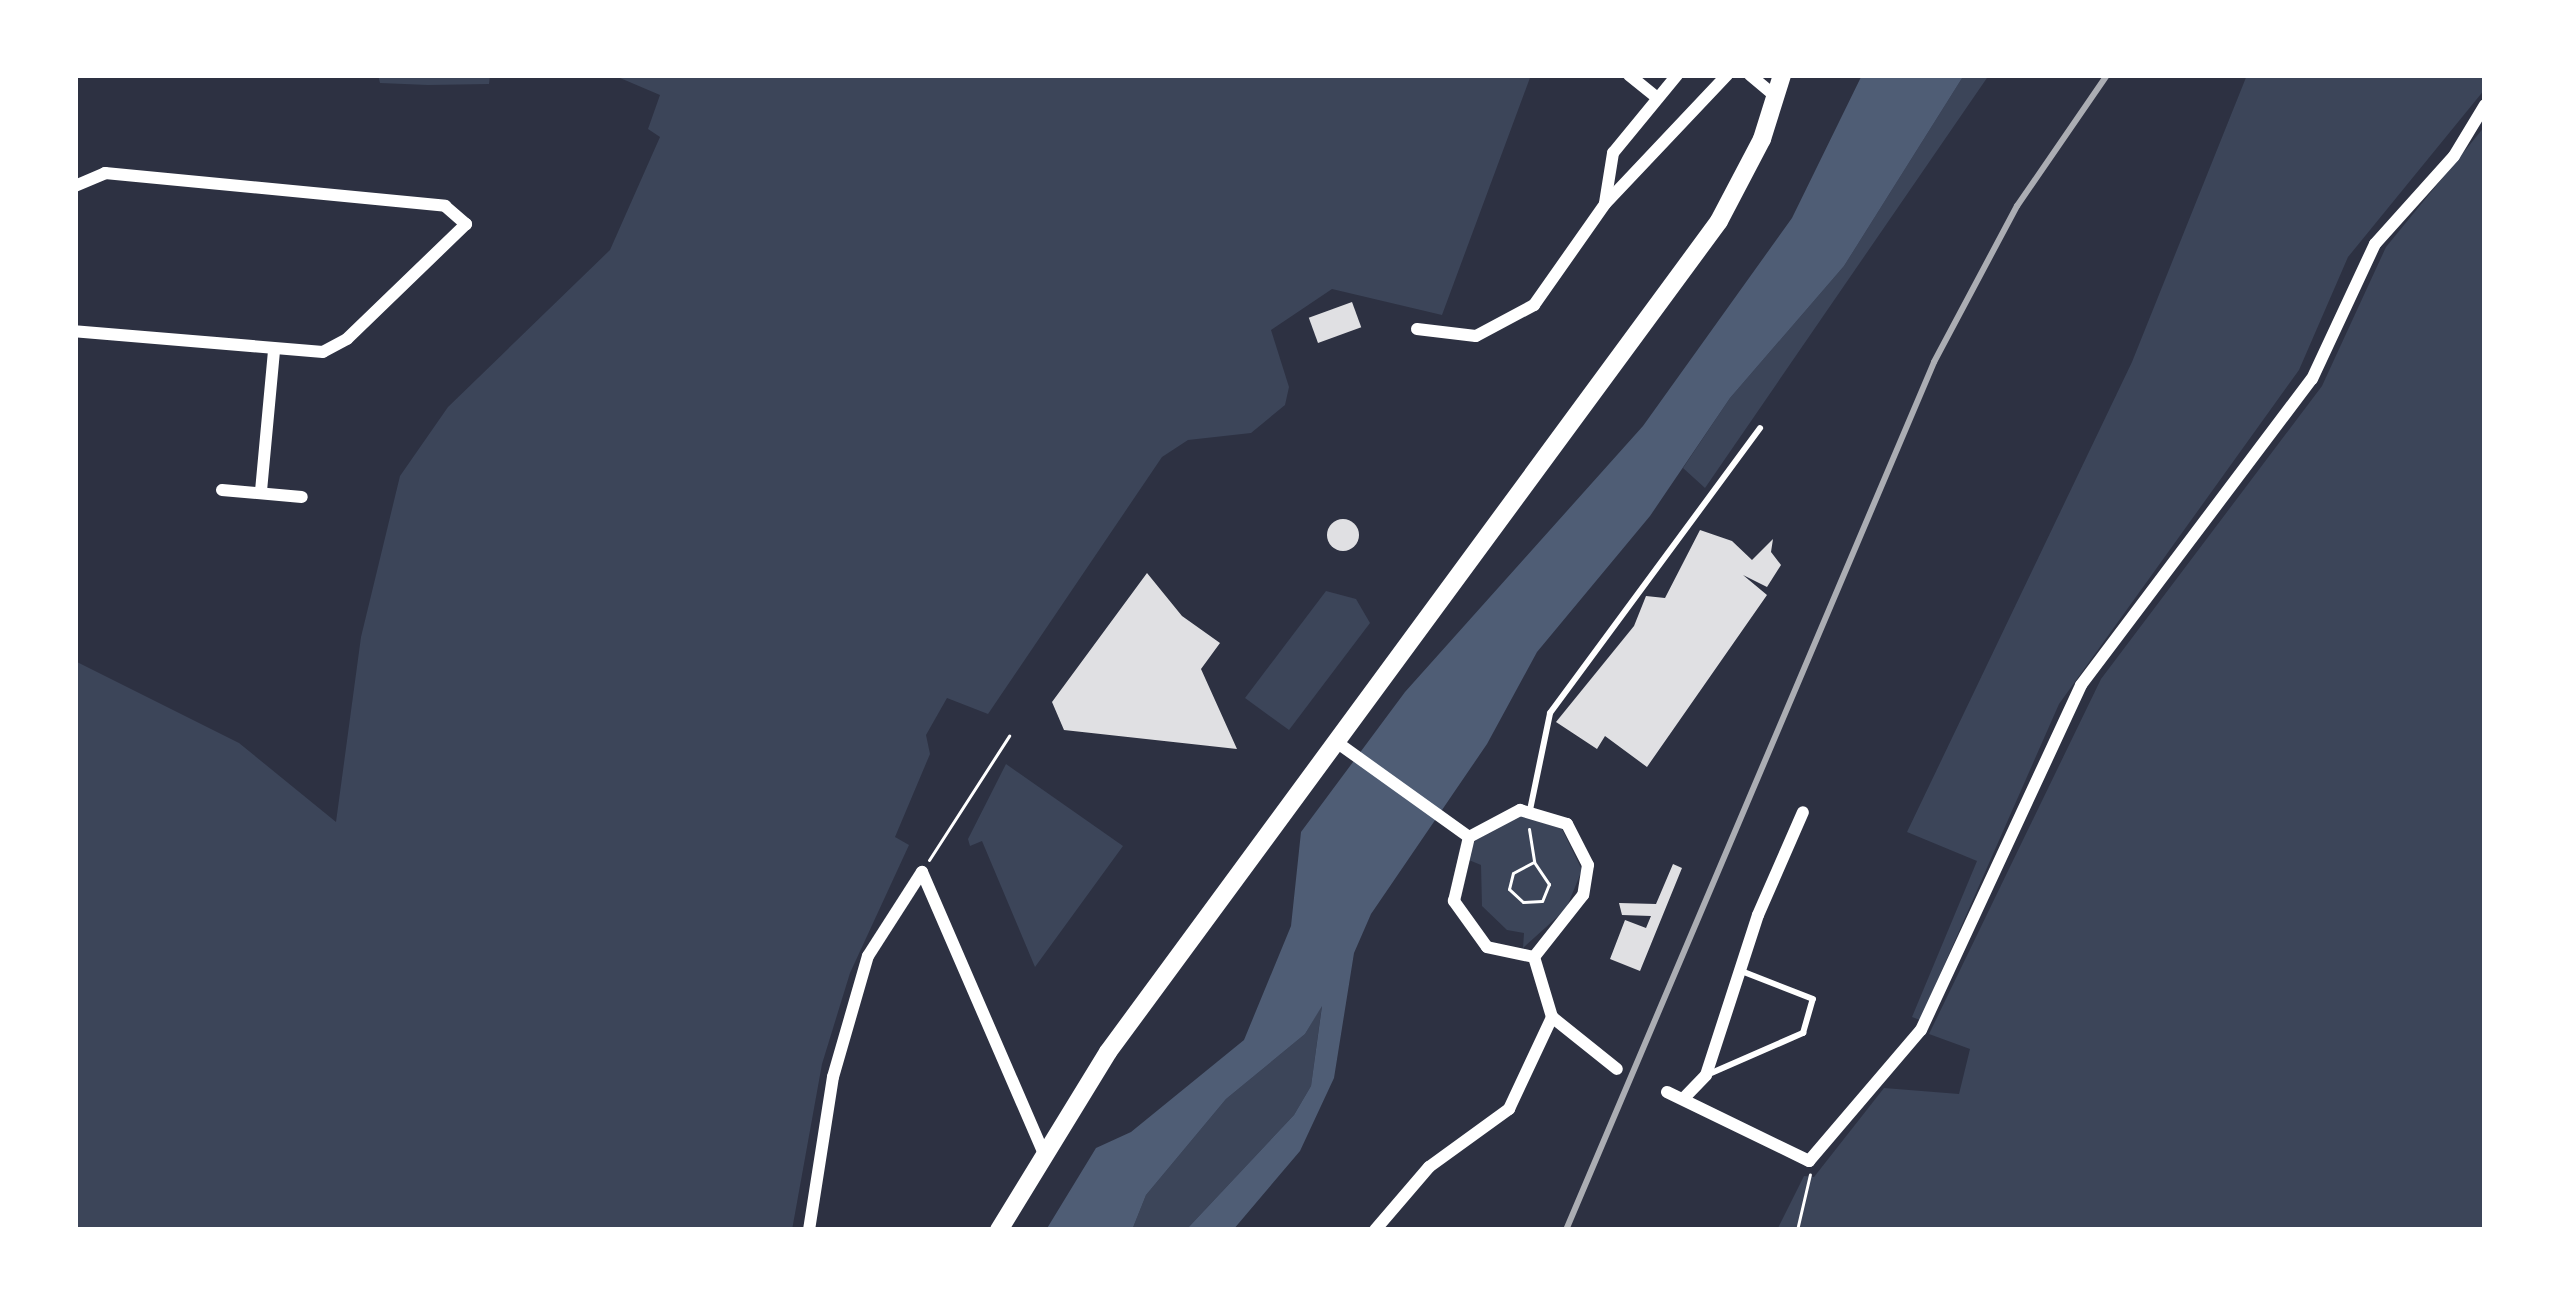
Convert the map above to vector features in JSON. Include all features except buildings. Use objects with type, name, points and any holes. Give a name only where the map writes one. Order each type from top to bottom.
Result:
[{"type":"main road","points":[[1778,99],[1782,75]]},
{"type":"main road","points":[[999,1230],[1043,1152],[1335,741],[1719,221],[1794,75]]},
{"type":"street","points":[[1629,75],[1654,95]]},
{"type":"street","points":[[1605,204],[1613,153],[1654,95],[1677,75]]},
{"type":"street","points":[[1418,329],[1476,336],[1508,323],[1534,304],[1605,204],[1727,75]]},
{"type":"street","points":[[1750,75],[1778,99]]},
{"type":"street","points":[[1667,1092],[1809,1161],[1921,1030],[2081,685],[2312,380],[2375,244],[2454,156],[2485,105]]},
{"type":"street","points":[[75,185],[105,172],[446,206],[464,218],[453,242],[346,339],[323,352],[274,352],[75,331]]},
{"type":"street","points":[[260,491],[274,352]]},
{"type":"street","points":[[222,490],[302,497]]},
{"type":"street","points":[[1335,741],[1468,837]]},
{"type":"street","points":[[1530,810],[1567,824],[1588,865],[1583,895],[1534,957],[1487,947],[1461,921],[1453,882],[1468,837],[1505,813],[1530,810]]},
{"type":"street","points":[[1683,1099],[1706,1075],[1738,970],[1802,812]]},
{"type":"street","points":[[922,872],[1043,1152]]},
{"type":"street","points":[[809,1230],[833,1077],[868,956],[922,872]]},
{"type":"street","points":[[1534,957],[1552,1017],[1617,1069]]},
{"type":"street","points":[[1375,1230],[1429,1167],[1509,1108],[1552,1017]]},
{"type":"lane","points":[[1530,810],[1550,713],[1760,428]]},
{"type":"lane","points":[[1706,1075],[1803,1033],[1813,999],[1738,970]]},
{"type":"path","points":[[922,872],[1009,736]]},
{"type":"path","points":[[1530,810],[1534,862],[1549,884],[1542,901],[1523,902],[1509,889],[1513,872],[1534,862]]},
{"type":"path","points":[[1797,1230],[1811,1192],[1809,1161]]},
{"type":"shaded area","points":[[378,75],[490,75],[489,84],[428,85],[380,83]]},
{"type":"shaded area","points":[[613,75],[1531,75],[1442,315],[1332,289],[1271,330],[1289,387],[1285,405],[1251,433],[1188,440],[1162,457],[988,714],[947,698],[926,735],[930,754],[895,837],[909,845],[850,973],[822,1064],[792,1230],[75,1230],[75,661],[239,743],[336,822],[361,637],[400,476],[448,407],[610,250],[660,137],[648,129],[660,95]]},
{"type":"shaded area","points":[[1862,75],[1964,75],[1844,266],[1730,398],[1650,516],[1537,652],[1487,744],[1371,914],[1354,953],[1334,1078],[1300,1151],[1233,1230],[1186,1230],[1294,1115],[1311,1086],[1322,1006],[1305,1034],[1226,1099],[1146,1195],[1132,1230],[1046,1230],[1096,1148],[1131,1132],[1244,1040],[1291,926],[1301,832],[1405,692],[1643,426],[1792,218]]},
{"type":"shaded area","points":[[1964,75],[1989,75],[1705,488],[1683,468],[1730,398],[1844,266]]},
{"type":"shaded area","points":[[2247,75],[2485,75],[2485,89],[2348,257],[2299,370],[2059,704],[1920,1020],[1912,1017],[1977,861],[1907,832],[2132,362]]},
{"type":"shaded area","points":[[2485,126],[2485,1230],[1777,1230],[1804,1176],[1814,1177],[1884,1088],[1959,1094],[1970,1049],[1929,1034],[2101,679],[2322,386],[2386,247]]},
{"type":"shaded area","points":[[1326,591],[1356,599],[1370,623],[1289,730],[1245,698]]},
{"type":"shaded area","points":[[1006,764],[1123,846],[1035,967],[982,841],[970,846],[968,839]]},
{"type":"shaded area","points":[[1521,815],[1562,829],[1582,870],[1566,909],[1523,948],[1524,933],[1507,930],[1482,906],[1481,865],[1464,858],[1477,838]]},
{"type":"shaded area","points":[[1322,1005],[1311,1086],[1294,1115],[1186,1230],[1132,1230],[1146,1195],[1226,1099],[1305,1034]]},
{"type":"railway","points":[[1566,1230],[1934,362],[2017,206],[2107,75]]}]
